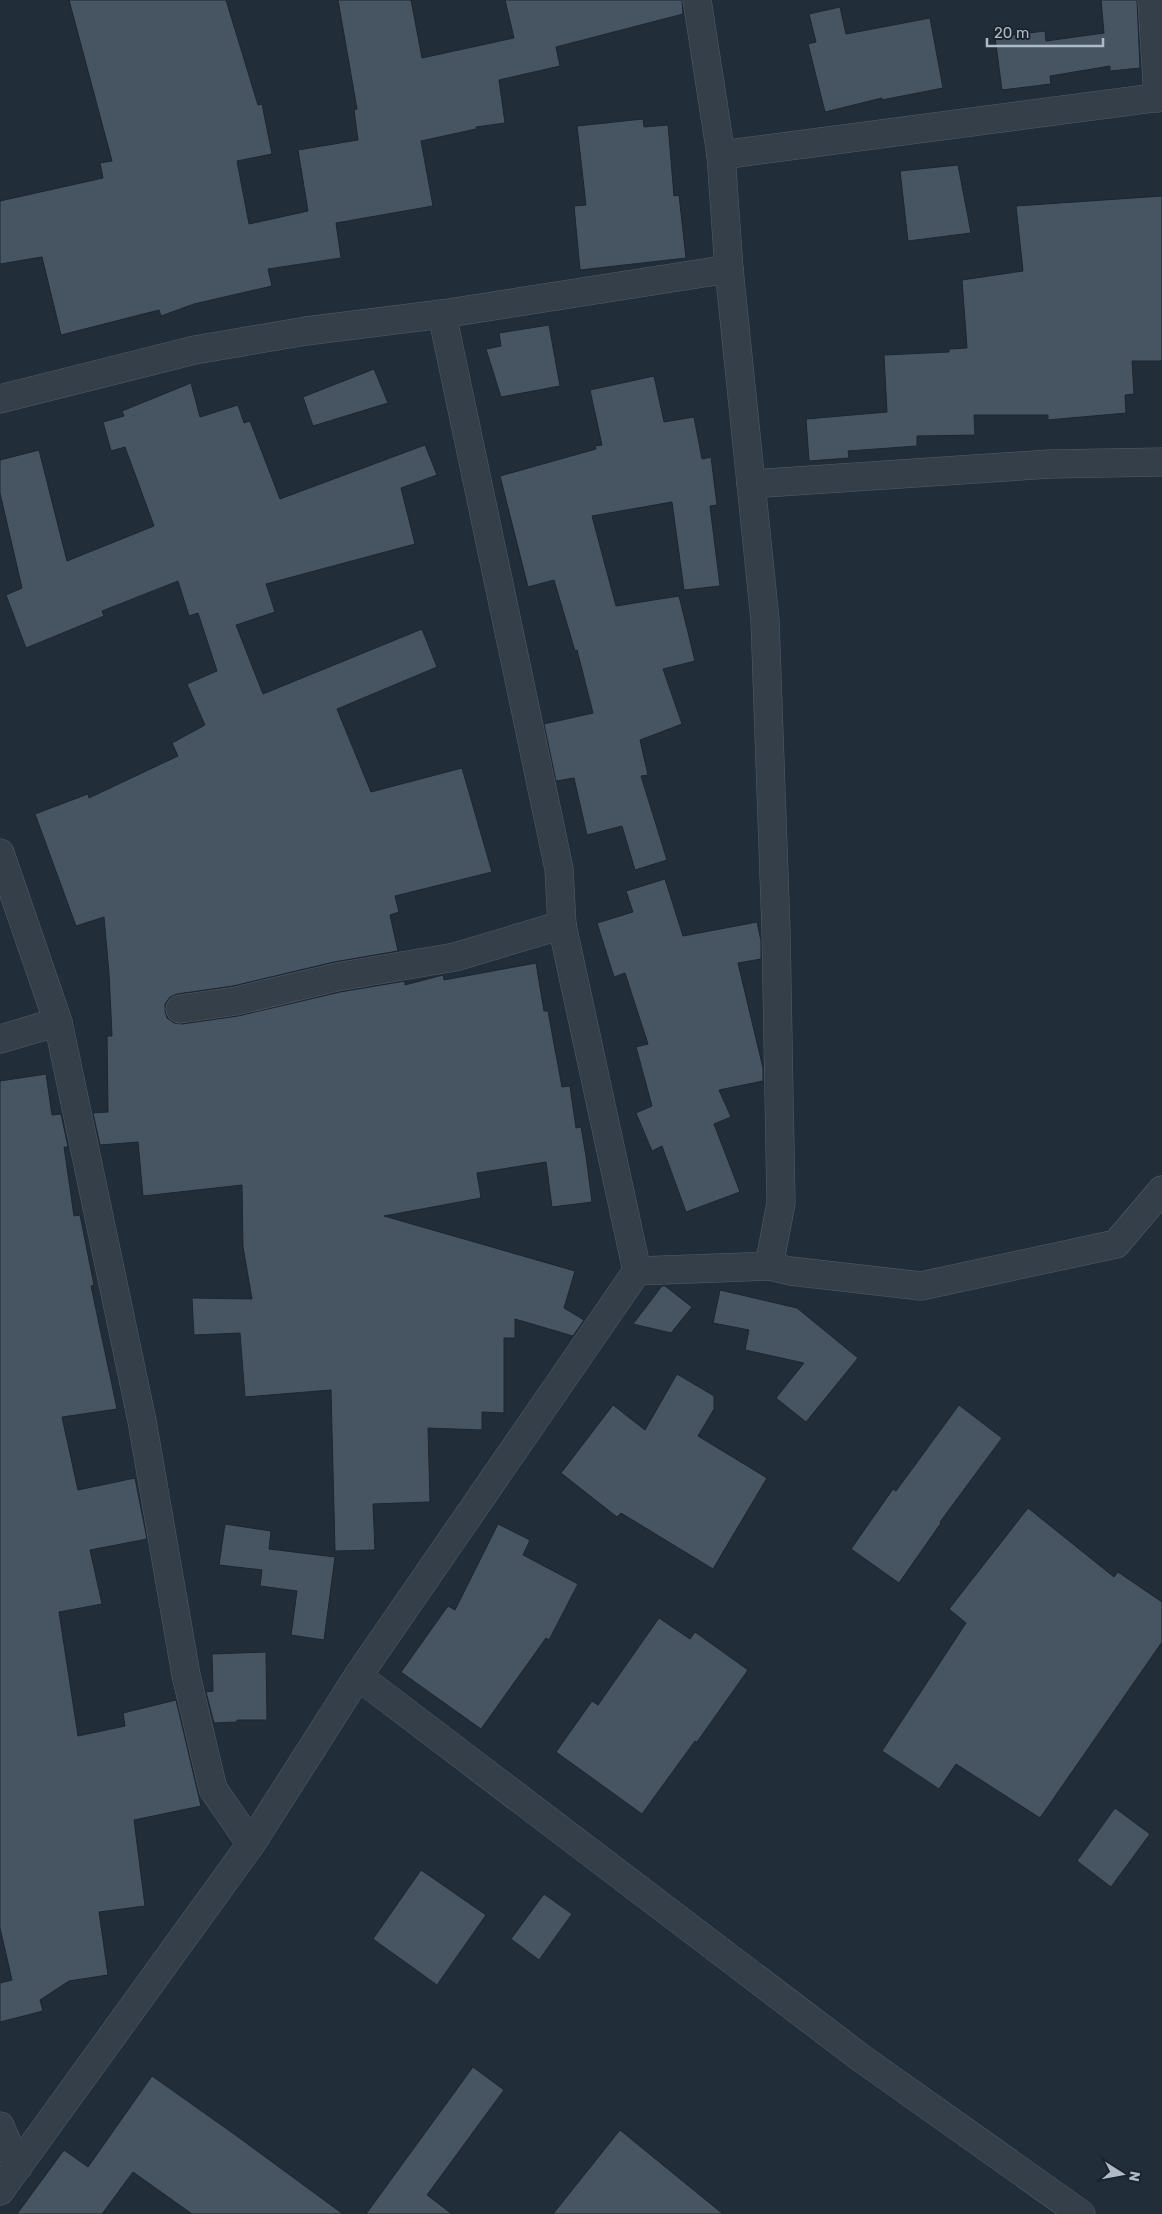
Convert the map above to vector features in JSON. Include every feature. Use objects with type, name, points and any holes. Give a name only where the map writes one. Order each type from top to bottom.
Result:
[{"type":"street","points":[[697,0],[721,155],[729,269],[765,620],[776,941],[781,1203],[769,1266]]},
{"type":"street","points":[[721,155],[1160,97],[1152,0]]},
{"type":"street","points":[[0,399],[195,350],[306,331],[442,314],[729,269]]},
{"type":"street","points":[[0,2191],[251,1844],[358,1676],[637,1271],[562,925],[559,869],[442,314]]},
{"type":"street","points":[[751,484],[1050,464],[1162,462]]},
{"type":"street","points":[[0,853],[58,1022],[142,1421],[186,1675],[213,1789],[251,1844]]},
{"type":"street","points":[[180,1009],[236,1001],[337,978],[455,957],[562,925]]},
{"type":"street","points":[[0,1039],[58,1022]]},
{"type":"street","points":[[637,1271],[769,1266],[790,1271],[921,1286],[1116,1244],[1162,1190]]},
{"type":"street","points":[[358,1676],[862,2058],[1081,2214]]},
{"type":"street","points":[[0,2126],[18,2168]]},
{"type":"building","points":[[69,0],[226,0],[258,105],[262,104],[272,154],[237,161],[249,224],[308,211],[298,150],[358,140],[354,110],[357,109],[338,0],[411,0],[422,58],[514,38],[505,0],[682,0],[683,14],[556,47],[560,66],[499,80],[505,123],[476,127],[476,129],[421,141],[433,206],[336,223],[341,258],[268,269],[272,286],[194,304],[161,316],[159,310],[61,335],[42,257],[0,264],[0,201],[103,178],[100,163],[112,161]]},
{"type":"building","points":[[1101,0],[1137,0],[1140,68],[1110,71],[1110,66],[1050,76],[1051,84],[1002,90],[995,37],[1045,31],[1046,41],[1104,33]]},
{"type":"building","points":[[840,7],[846,34],[930,18],[943,88],[882,100],[882,98],[825,112],[808,44],[816,42],[809,14]]},
{"type":"building","points":[[643,119],[644,127],[668,125],[674,196],[679,195],[686,258],[580,270],[574,206],[586,205],[577,126]]},
{"type":"building","points":[[958,165],[971,233],[908,241],[900,171]]},
{"type":"building","points":[[1162,196],[1162,361],[1132,361],[1134,394],[1125,395],[1126,413],[1048,420],[1048,415],[974,415],[975,435],[917,436],[917,446],[848,451],[849,458],[809,461],[806,419],[887,412],[884,355],[949,352],[949,349],[967,348],[962,280],[1023,271],[1016,206]]},
{"type":"building","points":[[549,325],[560,386],[501,397],[486,349],[501,346],[499,333]]},
{"type":"building","points":[[374,369],[388,403],[313,426],[303,397]]},
{"type":"building","points":[[654,376],[664,422],[694,417],[702,459],[711,457],[717,505],[710,506],[720,586],[684,590],[672,502],[592,516],[616,606],[679,596],[695,661],[663,669],[682,724],[640,740],[648,775],[641,776],[667,860],[635,870],[622,826],[587,835],[574,778],[556,781],[544,724],[593,713],[577,650],[575,651],[554,580],[528,587],[500,476],[596,449],[595,446],[602,445],[590,390]]},
{"type":"building","points":[[191,383],[200,417],[238,405],[244,423],[250,421],[280,499],[425,445],[437,475],[401,488],[415,544],[266,584],[275,612],[236,625],[263,694],[422,629],[437,667],[337,709],[371,792],[462,768],[492,872],[395,896],[399,912],[390,915],[398,951],[334,962],[233,986],[177,994],[170,997],[165,1004],[167,1018],[174,1023],[182,1024],[238,1016],[340,992],[405,981],[405,985],[443,975],[444,980],[536,963],[544,1011],[548,1011],[562,1087],[570,1086],[576,1128],[581,1127],[586,1156],[592,1202],[552,1207],[546,1162],[477,1173],[481,1198],[384,1216],[575,1271],[564,1308],[584,1320],[573,1336],[515,1319],[515,1338],[504,1338],[504,1413],[482,1412],[482,1430],[428,1428],[430,1502],[373,1504],[375,1550],[335,1551],[331,1390],[245,1397],[240,1333],[194,1335],[192,1298],[252,1299],[243,1247],[242,1185],[143,1196],[138,1142],[100,1145],[93,1113],[108,1112],[107,1036],[112,1036],[104,917],[76,926],[35,814],[88,794],[89,798],[178,756],[172,743],[205,725],[187,684],[217,671],[198,613],[189,616],[178,581],[102,611],[104,616],[26,648],[6,595],[22,588],[0,493],[0,460],[39,450],[67,561],[154,526],[125,447],[111,451],[103,422],[124,416],[122,411]]},
{"type":"building","points":[[665,879],[683,936],[757,922],[761,941],[761,959],[738,963],[763,1068],[763,1081],[719,1090],[731,1117],[714,1124],[740,1192],[686,1212],[662,1146],[652,1151],[636,1113],[652,1106],[636,1047],[648,1044],[625,973],[614,977],[597,923],[633,912],[626,891]]},
{"type":"building","points":[[46,1074],[52,1115],[61,1114],[68,1147],[64,1147],[74,1216],[80,1215],[94,1285],[91,1286],[117,1409],[62,1417],[78,1490],[135,1478],[147,1539],[90,1550],[102,1604],[59,1612],[78,1736],[125,1726],[123,1713],[176,1700],[201,1806],[134,1820],[145,1906],[99,1912],[108,1975],[69,1981],[40,2000],[43,2011],[0,2022],[0,1983],[12,1980],[0,1928],[0,1081]]},
{"type":"building","points":[[662,1286],[665,1286],[692,1307],[671,1333],[633,1324]]},
{"type":"building","points":[[720,1290],[797,1308],[858,1358],[806,1422],[776,1398],[804,1363],[745,1350],[749,1330],[713,1323]]},
{"type":"building","points":[[677,1374],[714,1396],[714,1409],[698,1436],[767,1478],[713,1569],[621,1513],[617,1517],[561,1473],[613,1405],[645,1430]]},
{"type":"building","points":[[959,1405],[1002,1438],[940,1522],[899,1583],[851,1549],[893,1489],[896,1491]]},
{"type":"building","points":[[1028,1508],[1114,1577],[1118,1572],[1162,1602],[1162,1642],[1040,1818],[956,1764],[939,1789],[882,1751],[966,1623],[949,1609]]},
{"type":"building","points":[[225,1524],[271,1531],[269,1549],[335,1557],[324,1640],[291,1635],[297,1591],[260,1586],[262,1570],[219,1565]]},
{"type":"building","points":[[498,1524],[530,1540],[523,1555],[578,1584],[549,1640],[546,1638],[481,1729],[401,1672],[448,1606],[455,1610]]},
{"type":"building","points":[[659,1618],[690,1639],[695,1632],[748,1670],[697,1742],[695,1741],[642,1814],[556,1752],[592,1701],[598,1705]]},
{"type":"building","points":[[266,1652],[267,1720],[237,1720],[237,1722],[214,1723],[206,1692],[213,1691],[212,1654]]},
{"type":"building","points":[[1115,1808],[1150,1834],[1111,1887],[1077,1861]]},
{"type":"building","points":[[421,1870],[486,1915],[437,1985],[373,1939]]},
{"type":"building","points":[[544,1894],[572,1914],[539,1960],[511,1939]]},
{"type":"building","points":[[473,2067],[504,2090],[427,2195],[452,2214],[366,2214]]},
{"type":"building","points":[[152,2076],[343,2214],[192,2214],[133,2172],[102,2214],[17,2214],[64,2150],[88,2167]]},
{"type":"building","points":[[620,2130],[723,2214],[553,2214]]}]
